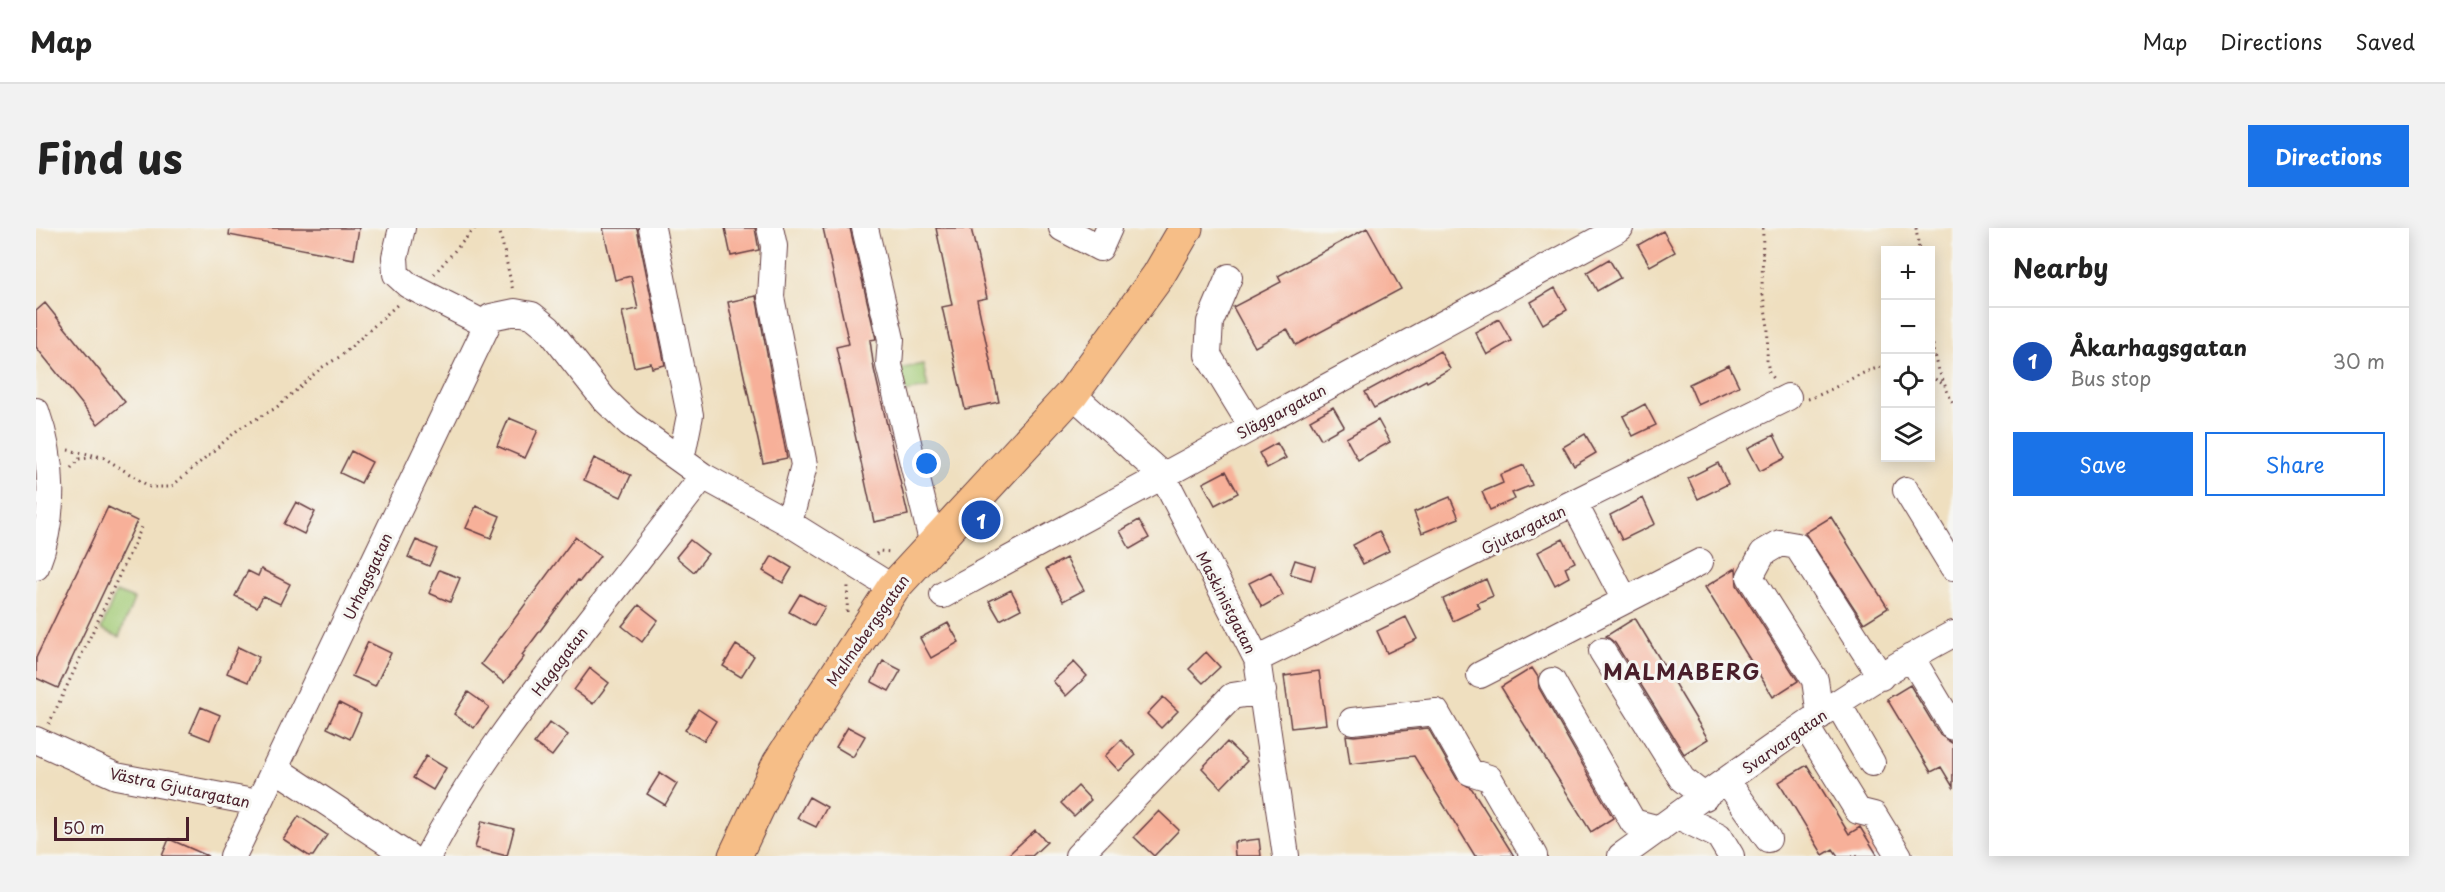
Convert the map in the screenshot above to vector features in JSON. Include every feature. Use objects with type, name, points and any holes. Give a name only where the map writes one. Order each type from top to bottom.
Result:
[{"type":"main road","name":"Malmabergsgatan","points":[[735,856],[779,763],[893,588],[1072,394],[1158,276],[1186,228]]},
{"type":"street","points":[[402,228],[395,257],[396,274],[417,290],[487,324],[491,317],[515,312],[532,315],[548,328],[603,398],[629,423],[704,476],[789,523],[893,588]]},
{"type":"street","points":[[652,228],[690,415],[681,460]]},
{"type":"street","points":[[770,228],[774,246],[771,297],[804,465],[789,523]]},
{"type":"street","points":[[865,228],[891,339],[889,365],[933,545]]},
{"type":"street","points":[[1062,228],[1100,248],[1109,228]]},
{"type":"street","name":"Släggargatan","points":[[943,595],[1620,228]]},
{"type":"street","points":[[1228,277],[1210,322],[1208,355],[1252,427]]},
{"type":"street","name":"Urhagsgatan","points":[[233,856],[487,324]]},
{"type":"street","name":"Maskinistgatan","points":[[1072,394],[1163,476],[1257,659],[1286,856]]},
{"type":"street","name":"Gjutargatan","points":[[1257,659],[1788,397]]},
{"type":"street","points":[[36,411],[45,446],[50,502],[49,524],[36,567]]},
{"type":"street","name":"Hagagatan","points":[[428,856],[450,815],[551,670],[704,476]]},
{"type":"street","points":[[1905,490],[1953,567]]},
{"type":"street","points":[[1574,503],[1625,600]]},
{"type":"street","points":[[1881,676],[1797,546],[1780,543],[1763,553],[1750,577],[1815,680],[1821,715],[1858,811],[1874,815],[1899,856]]},
{"type":"street","points":[[1480,675],[1700,562]]},
{"type":"street","name":"Svarvargatan","points":[[1623,855],[1821,715],[1911,657],[1945,632]]},
{"type":"street","points":[[1602,651],[1682,779],[1705,796]]},
{"type":"street","points":[[1911,657],[1953,727]]},
{"type":"street","points":[[1552,681],[1633,822],[1669,822],[1719,836],[1731,856]]},
{"type":"street","points":[[1078,856],[1232,696],[1263,691]]},
{"type":"street","points":[[1352,721],[1436,712],[1470,772],[1489,778],[1534,856]]},
{"type":"street","points":[[1821,715],[1872,763]]},
{"type":"street","name":"Västra Gjutargatan","points":[[38,741],[116,776],[258,804]]},
{"type":"street","points":[[276,769],[408,856]]},
{"type":"street","points":[[1727,781],[1768,839]]},
{"type":"path","points":[[45,446],[103,457],[150,487],[171,487],[240,428],[276,408],[321,368],[341,357],[407,296],[426,284],[475,228]]},
{"type":"path","points":[[499,228],[514,296],[515,312]]},
{"type":"path","points":[[1763,228],[1762,289],[1768,327],[1767,360],[1769,373],[1788,397],[1802,400],[1824,394],[1847,383],[1867,369],[1881,367]]},
{"type":"path","points":[[1916,228],[1918,246]]},
{"type":"path","points":[[1935,352],[1944,385],[1953,405]]},
{"type":"path","points":[[1935,379],[1944,385]]},
{"type":"path","points":[[38,741],[143,525]]},
{"type":"path","points":[[879,551],[898,553]]},
{"type":"green space","points":[[923,364],[928,388],[904,392],[899,369]]},
{"type":"green space","points":[[116,592],[134,599],[119,637],[101,629]]},
{"type":"building","points":[[230,228],[359,228],[354,259],[229,235]]},
{"type":"building","points":[[603,228],[637,228],[665,365],[652,368],[651,363],[634,367],[622,312],[638,309],[631,276],[615,280]]},
{"type":"building","points":[[725,228],[755,228],[759,250],[731,256]]},
{"type":"building","points":[[823,228],[850,228],[876,339],[870,340],[874,369],[908,515],[874,522],[836,347],[849,344]]},
{"type":"building","points":[[936,228],[971,228],[987,298],[977,300],[999,402],[965,409],[942,307],[952,305]]},
{"type":"building","points":[[1367,228],[1401,289],[1296,345],[1287,329],[1255,347],[1233,307],[1281,282],[1278,276]]},
{"type":"building","points":[[1663,231],[1675,252],[1650,266],[1638,245]]},
{"type":"building","points":[[1609,259],[1620,278],[1597,291],[1587,272]]},
{"type":"building","points":[[1555,288],[1567,310],[1543,324],[1531,302]]},
{"type":"building","points":[[756,296],[787,458],[763,463],[728,302]]},
{"type":"building","points":[[45,303],[125,402],[98,424],[36,347],[36,311]]},
{"type":"building","points":[[1499,319],[1511,341],[1487,355],[1475,332]]},
{"type":"building","points":[[1440,351],[1450,369],[1374,408],[1365,392]]},
{"type":"building","points":[[1729,365],[1739,386],[1698,405],[1689,384]]},
{"type":"building","points":[[1645,404],[1656,425],[1633,436],[1623,416]]},
{"type":"building","points":[[1333,407],[1344,426],[1321,439],[1310,420]]},
{"type":"building","points":[[509,418],[538,430],[525,458],[497,446]]},
{"type":"building","points":[[1378,420],[1390,442],[1358,460],[1346,438]]},
{"type":"building","points":[[1585,434],[1596,453],[1574,466],[1563,447]]},
{"type":"building","points":[[1774,435],[1785,458],[1760,471],[1748,448]]},
{"type":"building","points":[[1277,443],[1286,458],[1267,468],[1259,453]]},
{"type":"building","points":[[351,451],[372,462],[361,483],[340,473]]},
{"type":"building","points":[[594,458],[631,475],[621,497],[584,480]]},
{"type":"building","points":[[1718,463],[1728,484],[1698,499],[1688,478]]},
{"type":"building","points":[[1524,465],[1532,485],[1512,493],[1515,499],[1490,510],[1482,492],[1503,483],[1500,475]]},
{"type":"building","points":[[1226,471],[1238,493],[1215,505],[1203,483]]},
{"type":"building","points":[[1450,497],[1459,518],[1422,533],[1414,512]]},
{"type":"building","points":[[1643,498],[1655,524],[1622,540],[1610,515]]},
{"type":"building","points":[[296,502],[315,512],[304,534],[284,524]]},
{"type":"building","points":[[476,506],[500,516],[491,538],[466,528]]},
{"type":"building","points":[[108,507],[137,521],[58,688],[36,678],[36,658]]},
{"type":"building","points":[[1831,517],[1888,608],[1864,623],[1805,533]]},
{"type":"building","points":[[1139,520],[1149,538],[1130,549],[1120,531]]},
{"type":"building","points":[[1379,531],[1389,551],[1363,564],[1353,545]]},
{"type":"building","points":[[575,537],[600,556],[580,581],[578,580],[504,683],[481,664]]},
{"type":"building","points":[[1563,539],[1575,562],[1565,567],[1569,577],[1555,585],[1538,552]]},
{"type":"building","points":[[416,540],[437,549],[429,566],[408,557]]},
{"type":"building","points":[[690,540],[708,554],[694,572],[676,557]]},
{"type":"building","points":[[772,556],[792,568],[783,583],[763,571]]},
{"type":"building","points":[[1066,558],[1084,590],[1063,601],[1046,569]]},
{"type":"building","points":[[1295,560],[1315,566],[1311,580],[1290,574]]},
{"type":"building","points":[[1736,568],[1737,585],[1798,681],[1773,697],[1705,587]]},
{"type":"building","points":[[261,569],[290,584],[280,604],[263,596],[257,607],[235,596],[248,571],[258,576]]},
{"type":"building","points":[[439,570],[460,578],[450,602],[429,593]]},
{"type":"building","points":[[1271,572],[1283,595],[1262,607],[1249,583]]},
{"type":"building","points":[[1486,579],[1493,596],[1477,603],[1480,608],[1453,621],[1443,599]]},
{"type":"building","points":[[1011,590],[1021,609],[1000,620],[989,601]]},
{"type":"building","points":[[800,594],[825,607],[814,626],[789,612]]},
{"type":"building","points":[[639,605],[658,620],[642,642],[622,626]]},
{"type":"building","points":[[1406,617],[1417,639],[1387,653],[1377,631]]},
{"type":"building","points":[[1635,618],[1708,739],[1684,754],[1615,643],[1606,636]]},
{"type":"building","points":[[948,623],[959,642],[931,658],[920,638]]},
{"type":"building","points":[[368,642],[391,653],[375,686],[352,676]]},
{"type":"building","points":[[736,645],[754,656],[741,677],[723,666]]},
{"type":"building","points":[[238,647],[259,657],[248,682],[227,673]]},
{"type":"building","points":[[1206,652],[1220,667],[1203,683],[1189,669]]},
{"type":"building","points":[[883,661],[901,670],[889,691],[872,682]]},
{"type":"building","points":[[1074,662],[1087,676],[1066,696],[1053,681]]},
{"type":"building","points":[[590,668],[609,683],[593,704],[574,690]]},
{"type":"building","points":[[1532,668],[1538,677],[1539,688],[1613,818],[1591,832],[1501,687]]},
{"type":"building","points":[[1319,671],[1326,724],[1291,728],[1284,676]]},
{"type":"building","points":[[1910,685],[1940,735],[1953,744],[1953,787],[1941,767],[1931,772],[1887,699]]},
{"type":"building","points":[[468,692],[489,707],[474,728],[454,714]]},
{"type":"building","points":[[1163,697],[1178,711],[1161,728],[1147,714]]},
{"type":"building","points":[[339,703],[361,714],[350,739],[327,728]]},
{"type":"building","points":[[201,707],[220,715],[210,740],[190,732]]},
{"type":"building","points":[[698,709],[716,721],[704,741],[685,730]]},
{"type":"building","points":[[550,722],[568,735],[552,756],[534,743]]},
{"type":"building","points":[[848,727],[865,736],[853,757],[836,747]]},
{"type":"building","points":[[1428,728],[1457,779],[1472,789],[1514,856],[1475,856],[1414,756],[1350,764],[1346,735]]},
{"type":"building","points":[[1121,740],[1136,755],[1119,771],[1105,756]]},
{"type":"building","points":[[1227,742],[1247,761],[1221,788],[1202,768]]},
{"type":"building","points":[[426,756],[446,768],[433,790],[413,778]]},
{"type":"building","points":[[1807,765],[1849,834],[1860,827],[1878,856],[1838,856],[1833,849],[1823,855],[1779,782]]},
{"type":"building","points":[[660,773],[677,784],[665,805],[647,794]]},
{"type":"building","points":[[1078,786],[1091,800],[1074,816],[1061,803]]},
{"type":"building","points":[[809,797],[827,807],[816,827],[797,818]]},
{"type":"building","points":[[1159,811],[1179,830],[1154,856],[1134,837]]},
{"type":"building","points":[[299,816],[327,835],[313,856],[309,856],[283,839]]},
{"type":"building","points":[[482,821],[514,829],[507,856],[475,848]]},
{"type":"building","points":[[1035,830],[1047,842],[1032,856],[1007,856]]},
{"type":"building","points":[[169,839],[208,856],[162,856]]},
{"type":"building","points":[[1259,839],[1261,856],[1235,856],[1234,842]]},
{"type":"place","name":"Åkarhagsgatan","points":[[981,520]]},
{"type":"district","name":"MALMABERG","points":[[1682,671]]}]
